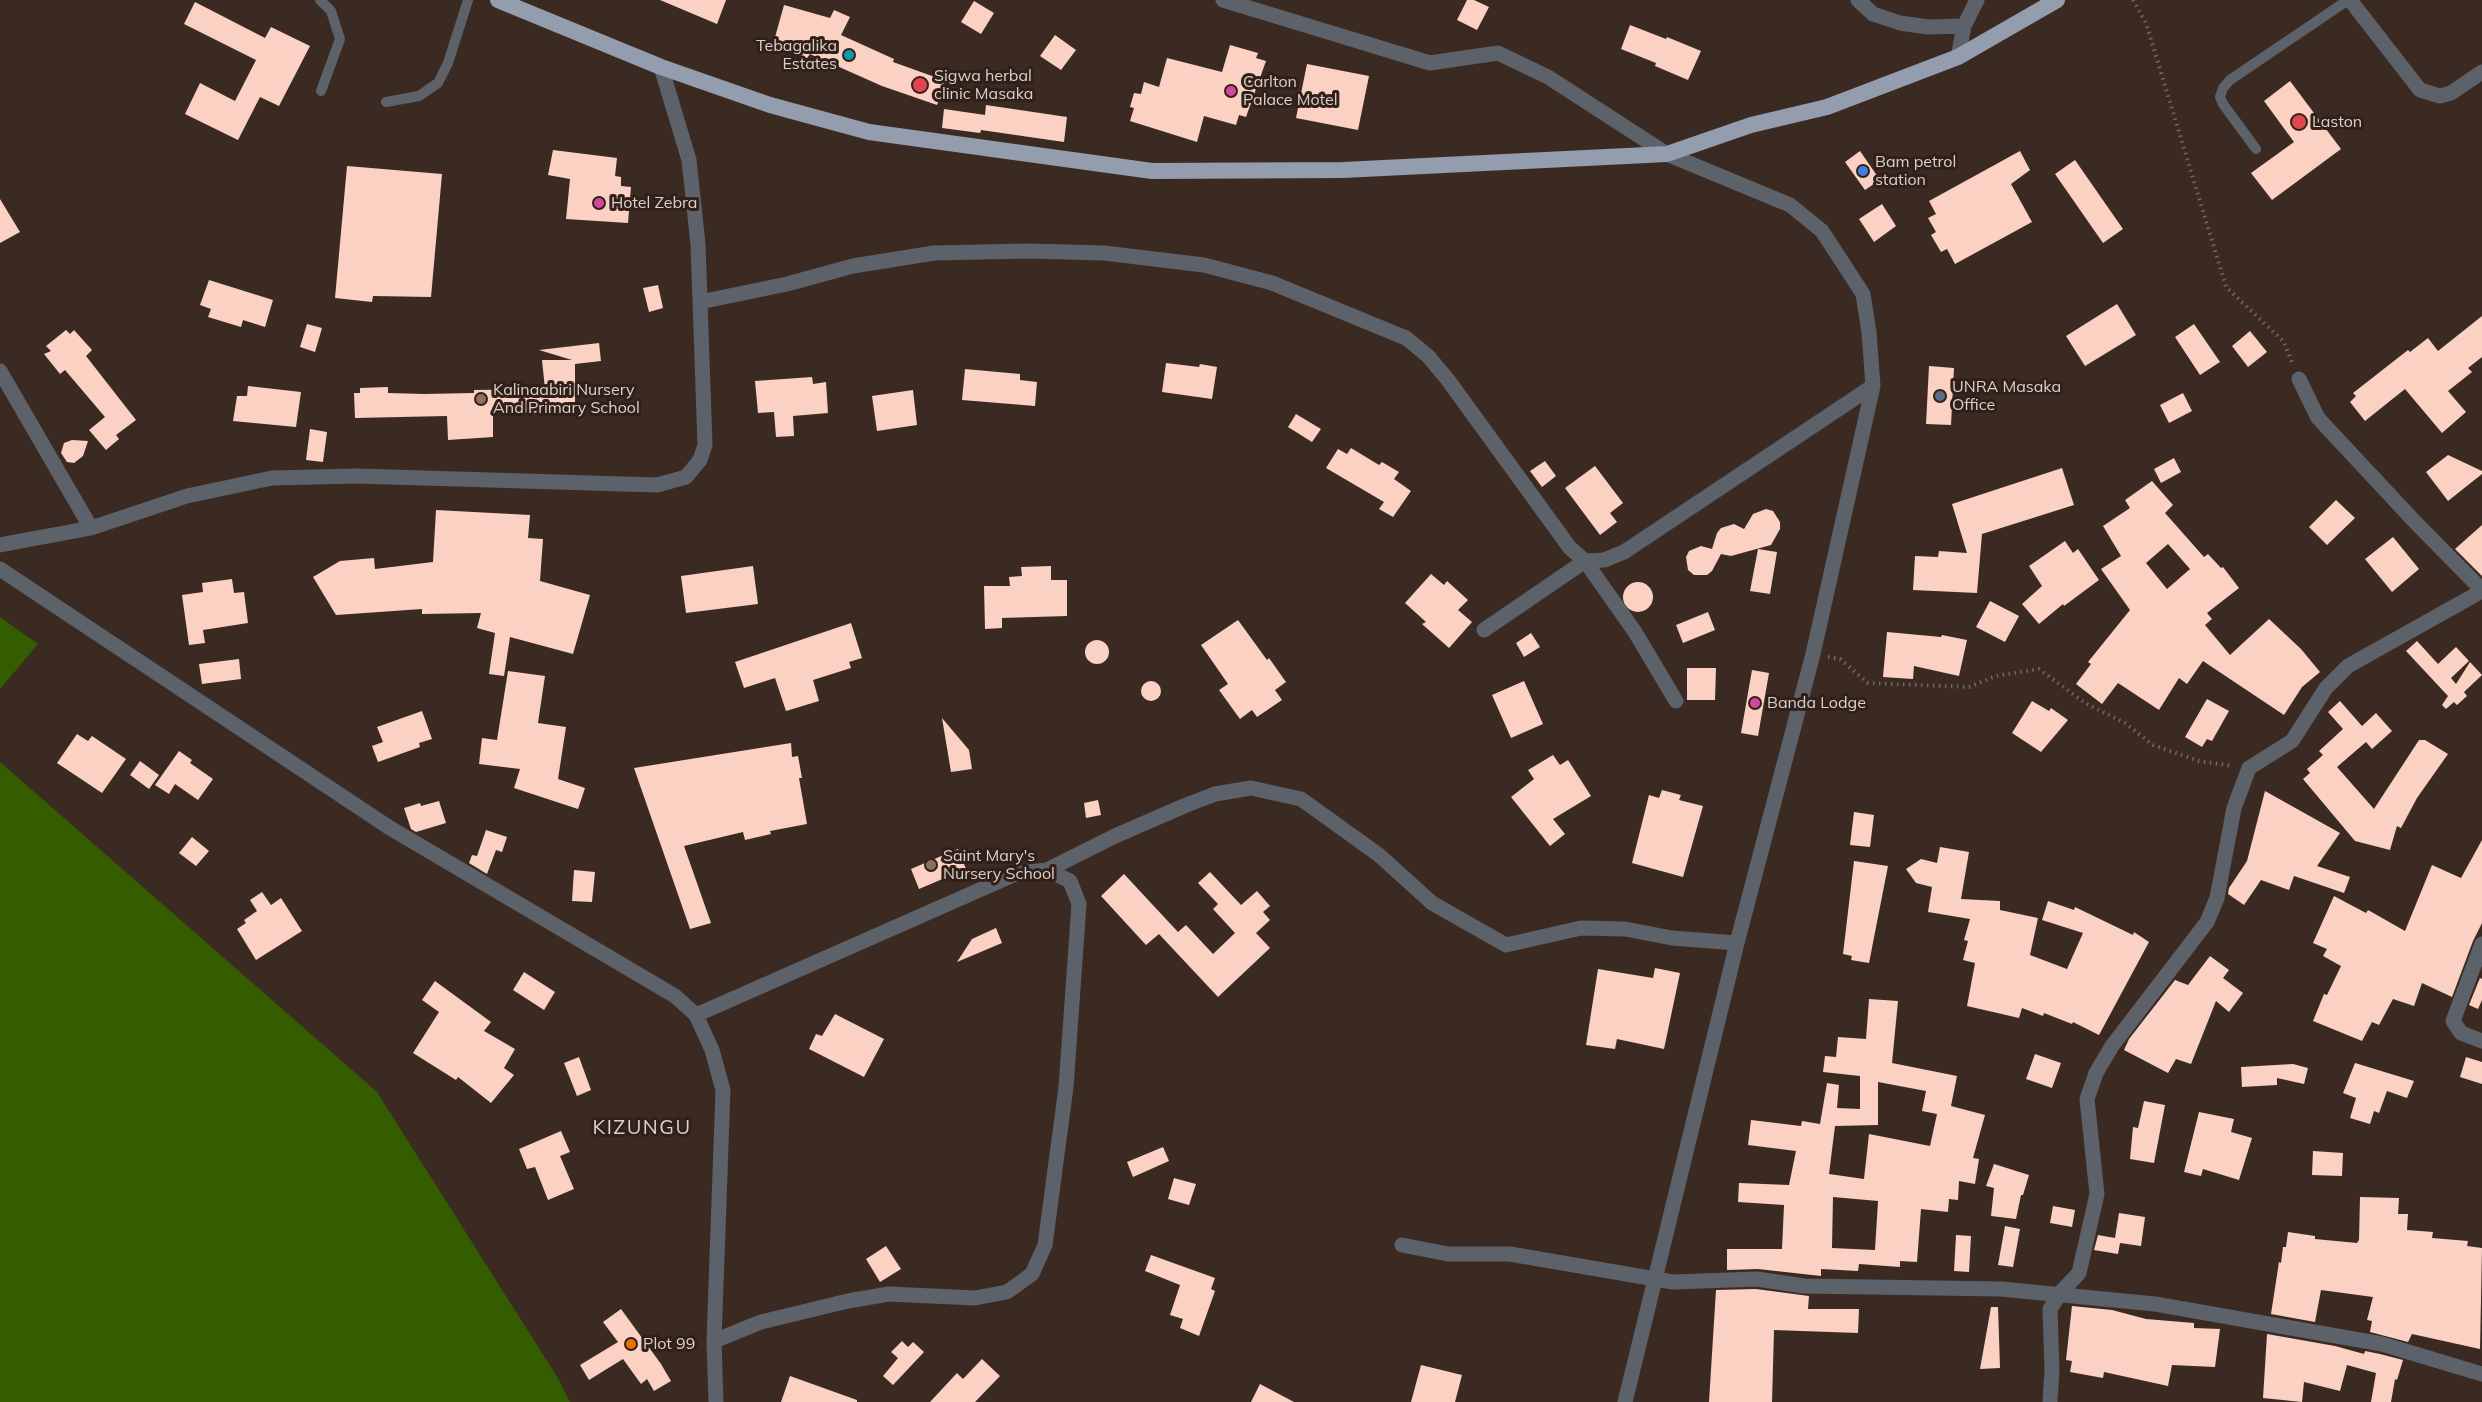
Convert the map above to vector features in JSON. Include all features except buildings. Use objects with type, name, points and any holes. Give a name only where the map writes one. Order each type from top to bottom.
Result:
[{"type":"highway","points":[[498,0],[661,67],[770,105],[869,132],[1152,171],[1343,170],[1667,154],[1750,125],[1827,107],[1958,57],[2057,0]]},
{"type":"street","points":[[1223,0],[1430,63],[1498,53],[1548,77],[1667,154],[1790,205],[1822,231],[1863,294],[1869,332],[1873,386],[1813,654],[1737,943],[1625,1402]]},
{"type":"street","points":[[1858,0],[1873,14],[1900,23],[1928,27],[1964,26]]},
{"type":"street","points":[[1958,57],[1964,26],[1977,0]]},
{"type":"street","points":[[2349,0],[2420,90],[2440,96],[2451,93],[2482,72]]},
{"type":"street","points":[[0,545],[91,528],[187,496],[272,478],[356,476],[657,485],[686,477],[700,460],[705,445],[698,244],[689,160],[661,67]]},
{"type":"street","points":[[700,302],[787,284],[853,266],[934,253],[1029,251],[1104,254],[1204,265],[1272,282],[1406,338],[1428,356],[1448,380],[1570,548],[1585,561],[1635,632],[1676,701]]},
{"type":"street","points":[[0,371],[91,528]]},
{"type":"street","points":[[2050,1402],[2052,1370],[2050,1309],[2079,1273],[2097,1194],[2087,1099],[2096,1073],[2112,1046],[2207,922],[2217,898],[2234,808],[2248,768],[2292,741],[2326,688],[2348,666],[2482,591],[2318,418],[2299,379]]},
{"type":"street","points":[[1484,630],[1585,561],[1604,560],[1624,552],[1873,386]]},
{"type":"street","points":[[0,569],[390,828],[675,996],[696,1015],[712,1050],[723,1090],[714,1341],[716,1402]]},
{"type":"street","points":[[696,1015],[1018,873],[1047,870],[1115,836],[1184,806],[1215,794],[1251,788],[1301,799],[1379,855],[1432,903],[1506,945],[1581,928],[1625,929],[1672,938],[1737,943]]},
{"type":"street","points":[[714,1341],[761,1322],[858,1299],[889,1294],[975,1298],[1007,1292],[1032,1274],[1045,1245],[1066,1087],[1079,904],[1070,881],[1047,870]]},
{"type":"street","points":[[2482,944],[2453,1021],[2461,1033],[2482,1041]]},
{"type":"street","points":[[1402,1245],[1448,1254],[1510,1254],[1657,1277],[1673,1282],[1757,1279],[1804,1286],[2001,1289],[2155,1304],[2382,1344],[2482,1374]]},
{"type":"lane","points":[[320,0],[331,11],[340,39],[321,91]]},
{"type":"lane","points":[[386,102],[419,96],[438,83],[448,63],[468,0]]},
{"type":"lane","points":[[2256,149],[2223,104],[2220,97],[2223,88],[2230,80],[2349,0]]},
{"type":"path","points":[[2133,0],[2146,23],[2226,286],[2284,342],[2299,379]]},
{"type":"path","points":[[1813,654],[1839,659],[1868,683],[1969,687],[1996,676],[2039,669],[2085,703],[2125,723],[2153,745],[2199,761],[2248,768]]},
{"type":"green space","points":[[0,617],[38,644],[0,689]]},
{"type":"green space","points":[[0,762],[377,1092],[559,1380],[570,1402],[0,1402]]},
{"type":"place","name":"Tebagalika Estates","points":[[849,55]]},
{"type":"place","name":"Sigwa herbal clinic Masaka","points":[[920,85]]},
{"type":"place","name":"Carlton Palace Motel","points":[[1231,91]]},
{"type":"place","name":"Laston","points":[[2299,122]]},
{"type":"place","name":"Bam petrol station","points":[[1863,171]]},
{"type":"place","name":"Hotel Zebra","points":[[599,203]]},
{"type":"place","name":"UNRA Masaka Office","points":[[1940,396]]},
{"type":"place","name":"Kalinaabiri Nursery And Primary School","points":[[481,399]]},
{"type":"place","name":"Banda Lodge","points":[[1755,703]]},
{"type":"place","name":"Saint Mary's Nursery School","points":[[931,865]]},
{"type":"place","name":"Plot 99","points":[[631,1344]]},
{"type":"district","name":"KIZUNGU","points":[[642,1128]]}]
